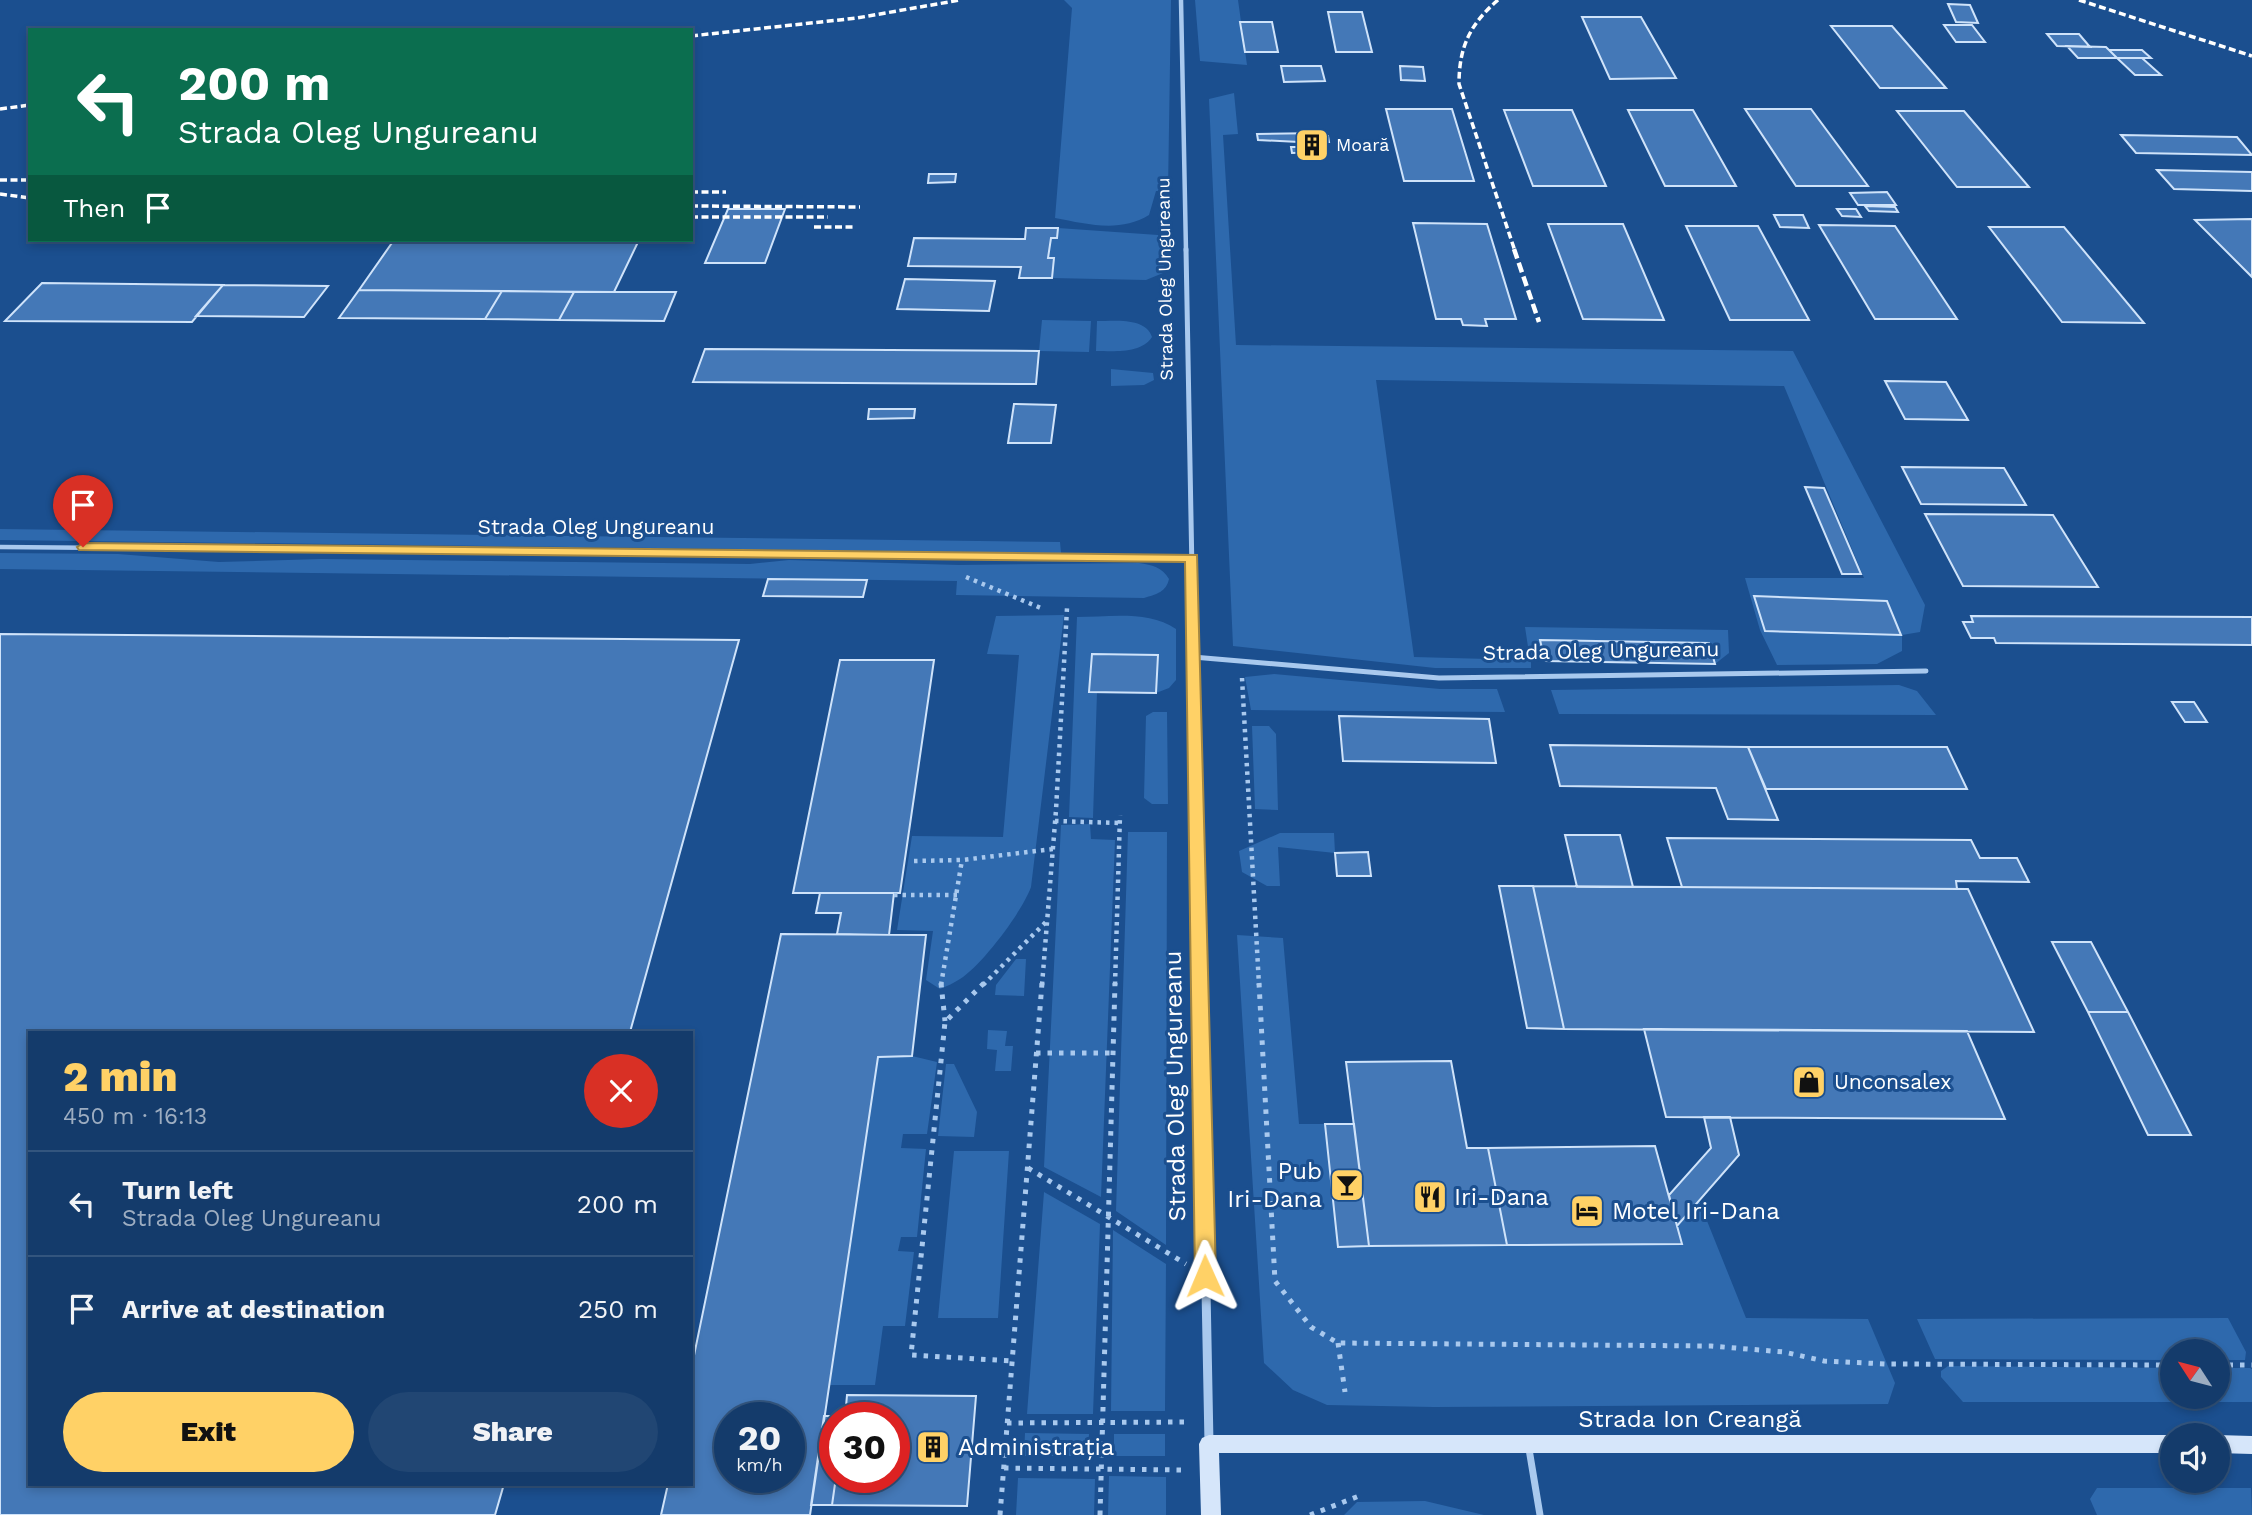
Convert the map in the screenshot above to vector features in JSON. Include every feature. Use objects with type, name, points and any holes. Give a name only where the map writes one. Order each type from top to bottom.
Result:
[{"type":"street","name":"Strada Oleg Ungureanu","points":[[1181,0],[1211,1515]]},
{"type":"street","name":"Strada Ion Creangă","points":[[1209,1444],[2160,1444]]},
{"type":"street","points":[[2230,1444],[2252,1445]]},
{"type":"lane","name":"Strada Oleg Ungureanu","points":[[0,547],[1192,558]]},
{"type":"lane","name":"Strada Oleg Ungureanu","points":[[1194,657],[1439,678],[1926,671]]},
{"type":"lane","points":[[1528,1445],[1540,1515]]},
{"type":"path","points":[[918,554],[1041,608]]},
{"type":"path","points":[[1000,1515],[1053,849],[1067,608]]},
{"type":"path","points":[[1242,661],[1275,1281],[1311,1327],[1338,1343],[1712,1346],[1784,1352],[1824,1361],[1886,1364],[2160,1365]]},
{"type":"path","points":[[1100,1515],[1119,814]]},
{"type":"path","points":[[1055,821],[1120,823]]},
{"type":"path","points":[[914,861],[962,860],[1053,849]]},
{"type":"path","points":[[962,860],[940,989],[945,1022],[911,1355],[1012,1361]]},
{"type":"path","points":[[894,895],[958,895]]},
{"type":"path","points":[[945,1022],[1047,921]]},
{"type":"path","points":[[1036,1053],[1113,1053]]},
{"type":"path","points":[[1028,1168],[1205,1276]]},
{"type":"path","points":[[1338,1343],[1345,1392]]},
{"type":"path","points":[[2230,1365],[2252,1365]]},
{"type":"path","points":[[1007,1423],[1209,1422]]},
{"type":"path","points":[[1004,1468],[1209,1470]]},
{"type":"path","points":[[1310,1515],[1359,1496]]},
{"type":"shaded area","points":[[1064,0],[1171,0],[1168,191],[1156,191],[1149,215],[1138,221],[1103,226],[1055,218],[1072,8]]},
{"type":"shaded area","points":[[1195,0],[1238,0],[1247,65],[1200,61]]},
{"type":"shaded area","points":[[1234,93],[1238,134],[1223,135],[1236,345],[1793,351],[1925,605],[1920,632],[1902,635],[1902,651],[1877,664],[1777,665],[1760,630],[1745,578],[1864,578],[1784,386],[1376,380],[1414,657],[1530,660],[1525,627],[1728,630],[1729,653],[1715,664],[1708,643],[1540,641],[1545,661],[1531,660],[1531,668],[1435,668],[1233,646],[1209,99]],"holes":[[[1755,596],[1887,601],[1901,635],[1765,631]]]},
{"type":"shaded area","points":[[1058,228],[1158,235],[1167,242],[1163,273],[1146,280],[1052,278],[1054,259],[1048,258],[1051,238],[1057,237]]},
{"type":"shaded area","points":[[1042,320],[1091,321],[1089,352],[1039,351]]},
{"type":"shaded area","points":[[1097,321],[1136,323],[1149,331],[1152,337],[1134,349],[1096,351]]},
{"type":"shaded area","points":[[1111,369],[1153,373],[1154,380],[1144,385],[1111,386]]},
{"type":"shaded area","points":[[0,529],[1060,542],[1061,553],[0,540]]},
{"type":"shaded area","points":[[0,553],[118,554],[219,562],[321,559],[750,564],[789,560],[959,565],[1139,563],[1156,567],[1169,579],[1163,590],[1144,598],[956,595],[957,581],[0,569]]},
{"type":"shaded area","points":[[1064,615],[1031,887],[1019,910],[990,950],[969,972],[940,989],[926,980],[933,931],[897,930],[912,836],[1003,837],[1019,655],[987,654],[996,616]]},
{"type":"shaded area","points":[[1077,617],[1141,617],[1165,623],[1176,629],[1176,680],[1169,688],[1156,693],[1158,655],[1092,654],[1089,692],[1097,692],[1093,818],[1069,817]]},
{"type":"shaded area","points":[[1274,674],[1440,689],[1497,689],[1505,712],[1251,710],[1245,677]]},
{"type":"shaded area","points":[[1899,685],[1917,691],[1936,715],[1559,714],[1551,690]]},
{"type":"shaded area","points":[[1153,712],[1167,712],[1168,804],[1152,804],[1144,798],[1146,716]]},
{"type":"shaded area","points":[[1252,726],[1269,726],[1276,734],[1278,810],[1255,809]]},
{"type":"shaded area","points":[[1090,824],[1091,839],[1115,840],[1101,1197],[1044,1167],[1061,825]]},
{"type":"shaded area","points":[[1128,832],[1167,832],[1166,1245],[1116,1211]]},
{"type":"shaded area","points":[[1280,833],[1334,833],[1335,853],[1278,847],[1280,886],[1267,886],[1242,872],[1239,851]]},
{"type":"shaded area","points":[[1237,935],[1283,938],[1299,1124],[1325,1124],[1338,1247],[1681,1244],[1677,1227],[1699,1201],[1746,1318],[1868,1319],[1895,1383],[1888,1404],[1434,1407],[1327,1405],[1293,1390],[1264,1363]]},
{"type":"shaded area","points":[[1016,959],[1026,959],[1024,996],[995,995],[996,985]]},
{"type":"shaded area","points":[[988,1030],[1007,1031],[1005,1046],[1013,1046],[1011,1071],[995,1071],[997,1050],[987,1049]]},
{"type":"shaded area","points":[[912,1056],[937,1062],[927,1134],[903,1134],[901,1148],[926,1149],[917,1237],[901,1237],[898,1251],[914,1252],[905,1326],[883,1326],[875,1385],[830,1385],[878,1057]]},
{"type":"shaded area","points":[[946,1064],[954,1064],[977,1112],[974,1137],[938,1136]]},
{"type":"shaded area","points":[[954,1151],[1009,1151],[998,1318],[938,1318]]},
{"type":"shaded area","points":[[1044,1192],[1100,1224],[1093,1414],[1027,1414]]},
{"type":"shaded area","points":[[1113,1230],[1166,1264],[1165,1411],[1111,1411]]},
{"type":"shaded area","points":[[2228,1318],[2246,1352],[2245,1360],[2230,1360],[2230,1339],[2160,1339],[2160,1360],[1935,1359],[1917,1319]]},
{"type":"shaded area","points":[[1948,1366],[2160,1368],[2160,1402],[1963,1402],[1941,1377],[1941,1371]]},
{"type":"shaded area","points":[[2230,1368],[2252,1369],[2252,1402],[2230,1402]]},
{"type":"shaded area","points":[[1025,1433],[1089,1434],[1088,1456],[1024,1456]]},
{"type":"shaded area","points":[[1114,1434],[1165,1434],[1165,1456],[1114,1456]]},
{"type":"shaded area","points":[[1109,1476],[1166,1477],[1166,1515],[1108,1515]]},
{"type":"shaded area","points":[[1018,1478],[1095,1479],[1094,1515],[1016,1515]]},
{"type":"shaded area","points":[[2097,1488],[2160,1488],[2160,1493],[2230,1493],[2230,1488],[2251,1488],[2252,1515],[2097,1515],[2090,1499]]},
{"type":"shaded area","points":[[1425,1501],[1484,1515],[1344,1515],[1357,1502]]},
{"type":"building","points":[[1948,4],[1970,5],[1978,23],[1956,22]]},
{"type":"building","points":[[1328,12],[1362,12],[1372,52],[1336,52]]},
{"type":"building","points":[[1582,17],[1641,17],[1676,78],[1610,79]]},
{"type":"building","points":[[1240,22],[1272,22],[1278,52],[1245,52]]},
{"type":"building","points":[[1944,25],[1972,25],[1985,42],[1956,42]]},
{"type":"building","points":[[1831,26],[1892,26],[1946,88],[1880,88]]},
{"type":"building","points":[[2047,34],[2079,34],[2090,47],[2057,46]]},
{"type":"building","points":[[2067,46],[2106,47],[2117,58],[2078,58]]},
{"type":"building","points":[[2109,50],[2142,50],[2151,58],[2117,58]]},
{"type":"building","points":[[2117,58],[2142,58],[2161,75],[2135,75]]},
{"type":"building","points":[[1281,66],[1321,66],[1325,81],[1284,82]]},
{"type":"building","points":[[1400,66],[1423,67],[1425,81],[1401,80]]},
{"type":"building","points":[[1386,109],[1452,109],[1474,181],[1404,181]]},
{"type":"building","points":[[1745,109],[1811,109],[1868,186],[1796,186]]},
{"type":"building","points":[[1504,110],[1572,110],[1606,186],[1533,186]]},
{"type":"building","points":[[1628,110],[1693,110],[1736,186],[1665,186]]},
{"type":"building","points":[[1897,111],[1964,111],[2029,187],[1957,187]]},
{"type":"building","name":"Moară","points":[[1320,133],[1321,136],[1328,136],[1329,142],[1324,142],[1326,152],[1292,153],[1291,147],[1301,147],[1299,142],[1258,140],[1257,134]]},
{"type":"building","points":[[2121,135],[2237,137],[2252,155],[2136,153]]},
{"type":"building","points":[[2157,170],[2252,172],[2252,191],[2174,189]]},
{"type":"building","points":[[929,174],[956,174],[955,182],[928,183]]},
{"type":"building","points":[[1887,192],[1896,205],[1858,205],[1850,193]]},
{"type":"building","points":[[1865,206],[1895,207],[1898,212],[1869,211]]},
{"type":"building","points":[[728,209],[785,209],[765,263],[705,263]]},
{"type":"building","points":[[1837,209],[1856,209],[1861,217],[1842,216]]},
{"type":"building","points":[[1774,215],[1803,215],[1809,228],[1780,227]]},
{"type":"building","points":[[2252,219],[2252,277],[2195,220]]},
{"type":"building","points":[[1413,223],[1487,224],[1516,319],[1485,319],[1487,326],[1463,325],[1461,319],[1436,319]]},
{"type":"building","points":[[1548,224],[1623,224],[1664,320],[1583,319]]},
{"type":"building","points":[[1819,225],[1895,226],[1957,319],[1875,319]]},
{"type":"building","points":[[1686,226],[1758,226],[1809,320],[1730,320]]},
{"type":"building","points":[[1989,227],[2064,227],[2144,323],[2062,322]]},
{"type":"building","points":[[1026,228],[1058,228],[1057,238],[1051,238],[1048,258],[1054,258],[1052,278],[1019,278],[1021,267],[908,266],[914,238],[1025,239]]},
{"type":"building","points":[[393,242],[638,242],[614,292],[359,290]]},
{"type":"building","points":[[905,279],[995,281],[989,311],[897,309]]},
{"type":"building","points":[[42,283],[223,285],[192,322],[5,321]]},
{"type":"building","points":[[223,285],[328,286],[304,317],[196,316]]},
{"type":"building","points":[[359,290],[502,291],[485,319],[339,318]]},
{"type":"building","points":[[502,291],[574,292],[559,320],[485,319]]},
{"type":"building","points":[[574,292],[676,292],[664,321],[559,320]]},
{"type":"building","points":[[705,349],[1039,351],[1036,384],[693,382]]},
{"type":"building","points":[[1885,381],[1946,382],[1968,420],[1905,419]]},
{"type":"building","points":[[1014,404],[1056,405],[1051,443],[1008,443]]},
{"type":"building","points":[[869,409],[915,409],[914,418],[868,419]]},
{"type":"building","points":[[1902,467],[2004,468],[2026,505],[1921,504]]},
{"type":"building","points":[[1805,487],[1824,488],[1861,574],[1842,574]]},
{"type":"building","points":[[1925,514],[2053,515],[2098,587],[1963,586]]},
{"type":"building","points":[[768,579],[867,580],[863,597],[763,596]]},
{"type":"building","points":[[1754,596],[1887,601],[1901,635],[1765,631]]},
{"type":"building","points":[[1971,616],[2252,617],[2252,645],[1996,643],[1994,638],[1971,638],[1963,622],[1973,622]]},
{"type":"building","points":[[0,634],[739,640],[630,1031],[28,1031],[28,1486],[503,1486],[495,1515],[0,1515]]},
{"type":"building","points":[[1540,640],[1709,643],[1715,664],[1545,661]]},
{"type":"building","points":[[1092,654],[1158,655],[1156,693],[1089,692]]},
{"type":"building","points":[[840,660],[934,660],[900,893],[793,893]]},
{"type":"building","points":[[2172,702],[2194,702],[2207,722],[2185,722]]},
{"type":"building","points":[[1339,716],[1489,719],[1496,763],[1343,761]]},
{"type":"building","points":[[1550,745],[1748,747],[1778,820],[1728,819],[1716,788],[1560,786]]},
{"type":"building","points":[[1748,747],[1947,747],[1967,789],[1766,789]]},
{"type":"building","points":[[1565,835],[1620,835],[1633,887],[1577,887]]},
{"type":"building","points":[[1667,838],[1971,840],[1980,858],[2017,858],[2029,882],[1956,881],[1957,889],[1682,887]]},
{"type":"building","points":[[1368,852],[1371,876],[1337,876],[1335,853]]},
{"type":"building","points":[[1499,886],[1533,886],[1564,1029],[1527,1028]]},
{"type":"building","points":[[1533,886],[1968,889],[2034,1032],[1564,1029]]},
{"type":"building","points":[[820,893],[894,893],[889,935],[837,934],[841,913],[816,913]]},
{"type":"building","points":[[781,934],[926,935],[912,1056],[878,1057],[827,1402],[819,1402],[819,1454],[810,1515],[661,1515],[668,1486],[693,1486],[693,1360]]},
{"type":"building","points":[[2052,942],[2091,942],[2128,1012],[2088,1012]]},
{"type":"building","points":[[2088,1012],[2128,1012],[2191,1135],[2148,1135]]},
{"type":"building","points":[[1644,1029],[1967,1031],[2005,1119],[1666,1117]]},
{"type":"building","name":"Iri-Dana","points":[[1451,1061],[1467,1148],[1488,1148],[1507,1245],[1369,1246],[1346,1062]]},
{"type":"building","points":[[1704,1117],[1730,1117],[1739,1155],[1677,1226],[1669,1195],[1711,1148]]},
{"type":"building","name":"Pub Iri-Dana","points":[[1325,1124],[1354,1124],[1369,1246],[1338,1247]]},
{"type":"building","name":"Motel Iri-Dana","points":[[1655,1146],[1682,1244],[1507,1245],[1488,1148]]},
{"type":"building","name":"Administrația","points":[[847,1395],[976,1396],[967,1506],[832,1505],[834,1493],[910,1493],[910,1402],[846,1402]]},
{"type":"building","points":[[819,1450],[819,1493],[834,1493],[832,1505],[811,1505]]},
{"type":"railway","points":[[693,36],[857,18],[960,0]]},
{"type":"railway","points":[[1498,0],[1480,18],[1468,37],[1461,59],[1459,84],[1515,251]]},
{"type":"railway","points":[[2079,0],[2252,56]]},
{"type":"railway","points":[[0,109],[28,105]]},
{"type":"railway","points":[[0,180],[28,180]]},
{"type":"railway","points":[[693,192],[726,192]]},
{"type":"railway","points":[[0,194],[28,198]]},
{"type":"railway","points":[[693,206],[860,207]]},
{"type":"railway","points":[[693,217],[828,217]]},
{"type":"railway","points":[[814,227],[854,227]]},
{"type":"railway","points":[[1514,249],[1539,322]]},
{"type":"place","name":"Moară","points":[[1312,145]]},
{"type":"place","name":"Unconsalex","points":[[1809,1082]]},
{"type":"place","name":"Pub Iri-Dana","points":[[1347,1185]]},
{"type":"place","name":"Iri-Dana","points":[[1430,1197]]},
{"type":"place","name":"Motel Iri-Dana","points":[[1587,1211]]},
{"type":"place","name":"Administrația","points":[[933,1447]]},
{"type":"route","points":[[83,547],[1192,558],[1205,1276]]}]
